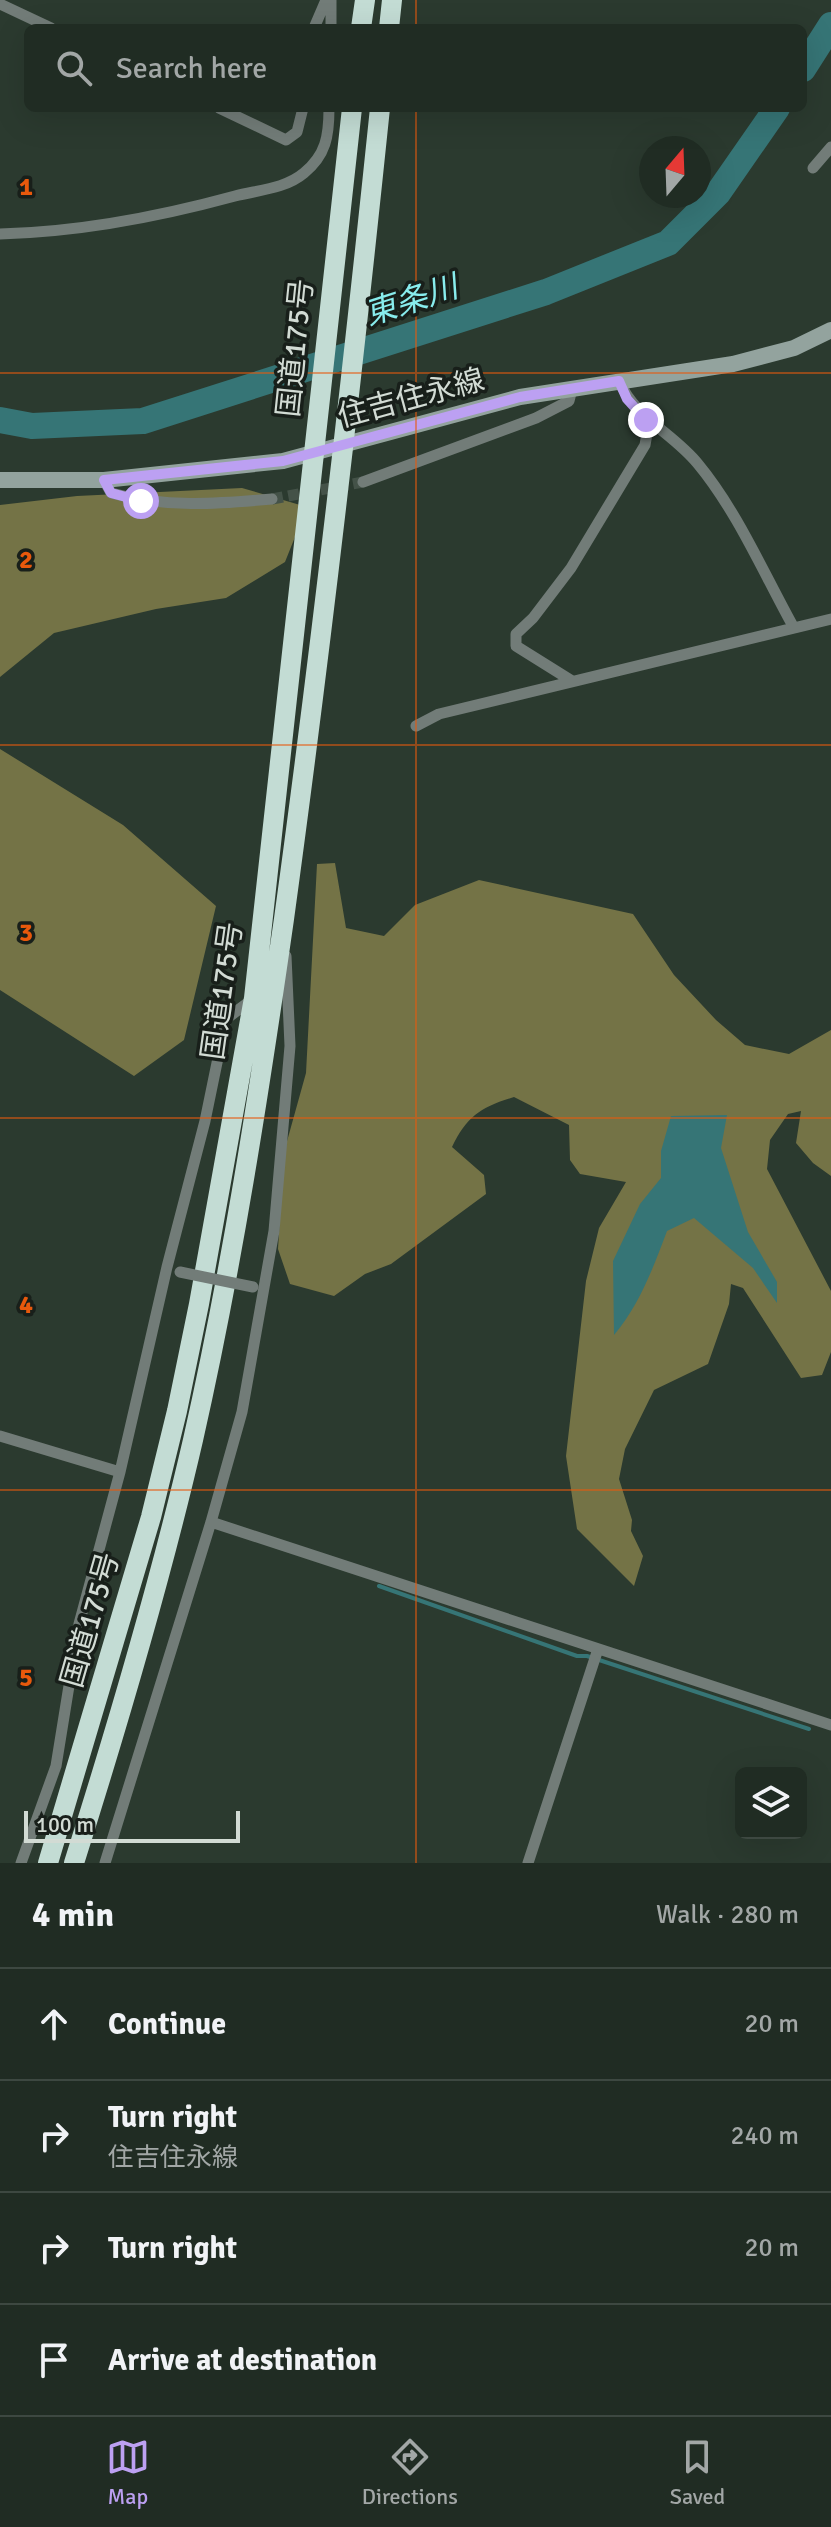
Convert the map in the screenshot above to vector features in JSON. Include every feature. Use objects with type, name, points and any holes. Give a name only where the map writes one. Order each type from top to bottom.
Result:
[{"type":"highway","points":[[362,24],[365,0]]},
{"type":"highway","points":[[389,24],[392,0]]},
{"type":"highway","name":"国道175号","points":[[48,1863],[151,1517],[177,1411],[254,998],[352,112]]},
{"type":"highway","name":"国道175号","points":[[74,1863],[144,1629],[193,1440],[262,1076],[300,810],[345,445],[380,112]]},
{"type":"main road","name":"住吉住永線","points":[[0,480],[104,480],[283,461],[520,397],[733,364],[794,348],[831,330]]},
{"type":"street","points":[[316,24],[329,0]]},
{"type":"street","points":[[329,0],[331,24]]},
{"type":"street","points":[[0,4],[42,24]]},
{"type":"street","points":[[227,112],[286,140],[297,132],[302,112]]},
{"type":"street","points":[[0,234],[89,227],[195,208],[276,188],[302,175],[324,153],[329,112]]},
{"type":"street","points":[[813,168],[831,147]]},
{"type":"street","points":[[619,381],[627,399],[649,422],[676,439],[721,496],[794,628]]},
{"type":"street","points":[[363,482],[536,418],[569,401],[572,389]]},
{"type":"street","points":[[572,681],[516,646],[516,634],[533,618],[571,568],[645,445],[649,422]]},
{"type":"street","points":[[104,480],[111,493],[141,501],[205,505],[272,499]]},
{"type":"street","points":[[416,726],[439,714],[831,619]]},
{"type":"street","points":[[105,1863],[242,1412],[259,1288],[274,1231],[290,1046],[284,915]]},
{"type":"street","points":[[21,1863],[56,1766],[79,1624],[120,1472],[167,1267],[205,1121],[226,1019],[254,998]]},
{"type":"street","points":[[167,1267],[259,1288]]},
{"type":"street","points":[[0,1436],[120,1472]]},
{"type":"street","points":[[211,1522],[831,1725]]},
{"type":"street","points":[[528,1863],[598,1649]]},
{"type":"shaded area","points":[[242,488],[307,507],[285,562],[226,598],[156,609],[54,633],[0,677],[0,505],[77,496]]},
{"type":"shaded area","points":[[0,749],[123,825],[216,906],[184,1040],[134,1076],[0,990]]},
{"type":"shaded area","points":[[335,863],[346,928],[384,936],[415,905],[479,880],[633,914],[674,975],[716,1020],[745,1045],[789,1054],[831,1030],[831,1176],[813,1163],[796,1143],[801,1111],[788,1114],[770,1140],[767,1169],[831,1291],[831,1352],[822,1375],[801,1378],[743,1288],[731,1284],[729,1304],[708,1364],[654,1390],[625,1449],[619,1479],[632,1520],[631,1531],[643,1556],[634,1586],[577,1529],[566,1456],[586,1281],[599,1228],[626,1182],[580,1174],[570,1160],[569,1125],[514,1097],[484,1109],[463,1128],[452,1147],[484,1175],[486,1194],[391,1264],[365,1274],[334,1296],[290,1284],[278,1249],[284,1152],[306,1073],[317,864]]},
{"type":"water","points":[[727,1115],[721,1148],[748,1232],[777,1282],[777,1303],[753,1268],[694,1218],[667,1231],[639,1298],[614,1335],[613,1261],[640,1204],[661,1178],[661,1151],[671,1116]]},
{"type":"waterway","name":"東条川","points":[[807,63],[831,25]]},
{"type":"waterway","name":"東条川","points":[[0,420],[32,426],[143,421],[546,292],[668,243],[718,193],[774,112]]},
{"type":"waterway","points":[[379,1586],[577,1656],[587,1656],[809,1729]]},
{"type":"tunnel","points":[[272,499],[363,482]]},
{"type":"route","points":[[141,501],[111,493],[104,480],[283,461],[520,397],[619,381],[627,399],[646,420]]}]
